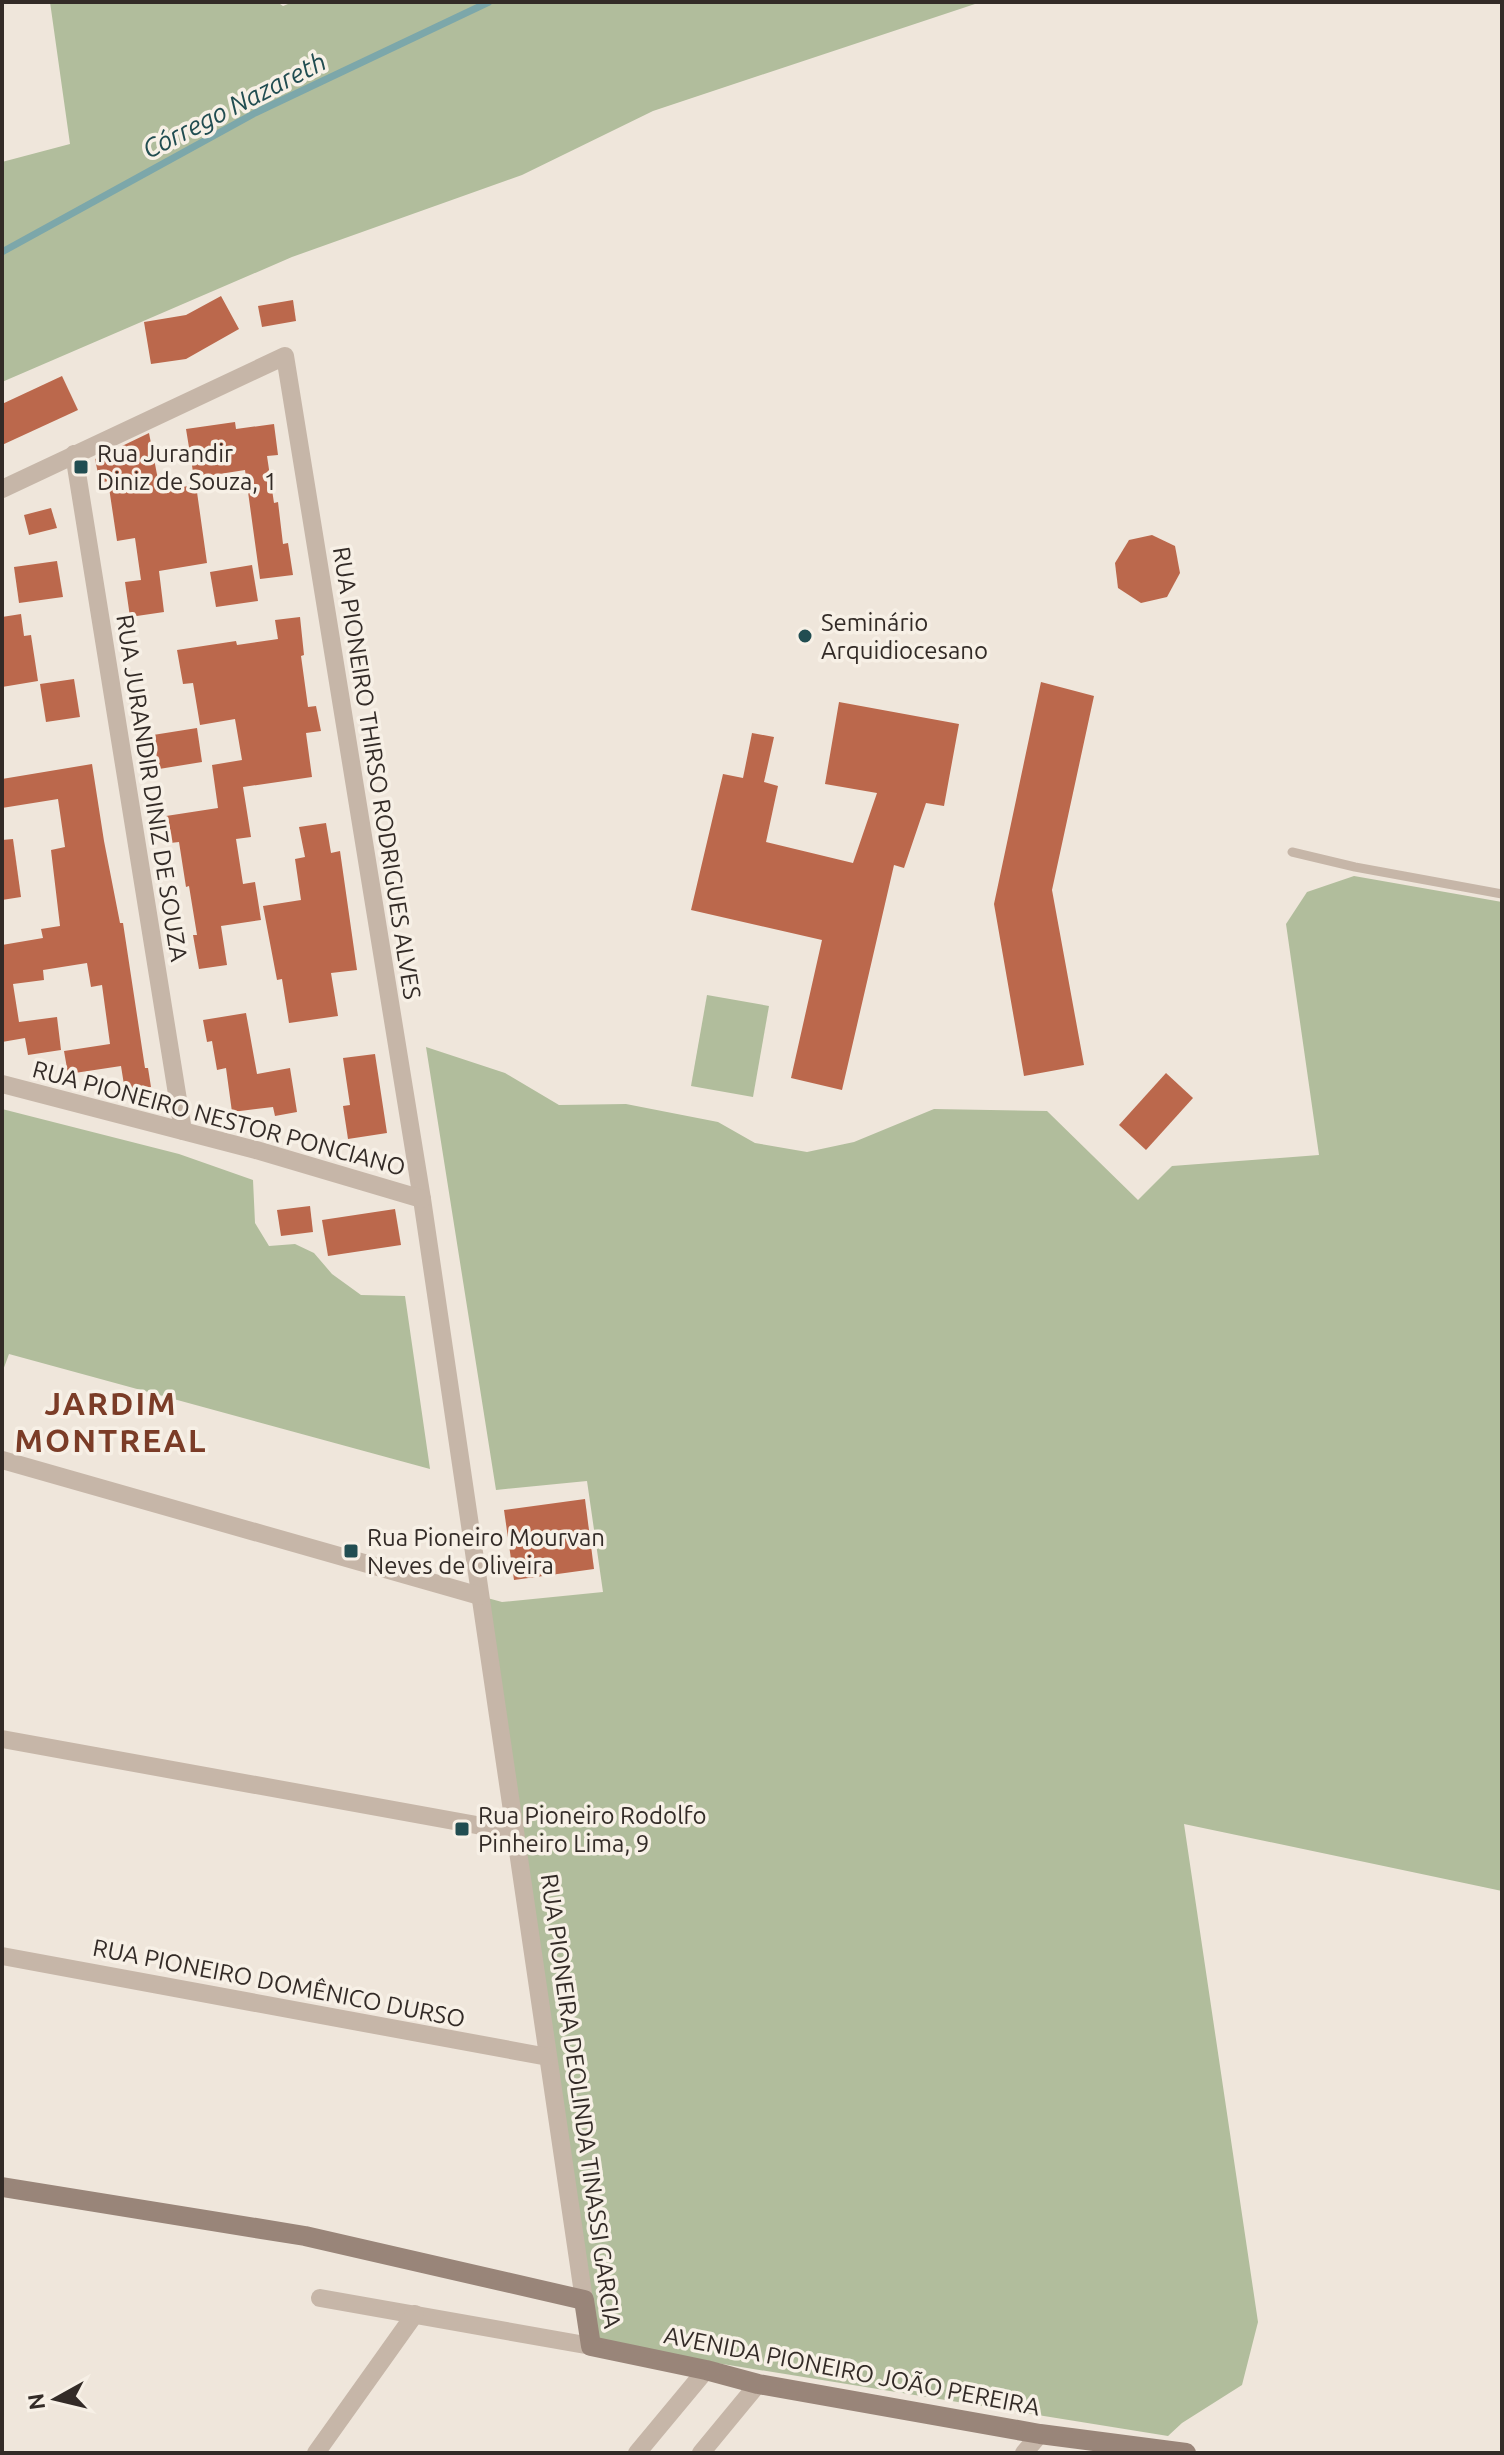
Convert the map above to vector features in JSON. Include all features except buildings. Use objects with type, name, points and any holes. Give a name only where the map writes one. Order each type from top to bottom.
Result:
[{"type":"street","name":"RUA PIONEIRO THIRSO RODRIGUES ALVES","points":[[74,454],[285,356],[422,1199]]},
{"type":"street","points":[[2,489],[74,454]]},
{"type":"street","name":"RUA JURANDIR DINIZ DE SOUZA","points":[[74,454],[183,1131]]},
{"type":"street","name":"RUA PIONEIRO NESTOR PONCIANO","points":[[2,1084],[183,1131],[422,1199]]},
{"type":"street","name":"RUA PIONEIRA DEOLINDA TINASSI GARCIA","points":[[422,1199],[591,2346]]},
{"type":"street","points":[[2,1460],[480,1596]]},
{"type":"street","points":[[2,1739],[515,1832]]},
{"type":"street","name":"RUA PIONEIRO DOMÊNICO DURSO","points":[[2,1956],[548,2057]]},
{"type":"street","points":[[2,2187],[305,2236],[584,2300]]},
{"type":"street","name":"AVENIDA PIONEIRO JOÃO PEREIRA","points":[[320,2298],[591,2346],[758,2384],[1040,2434],[1186,2453]]},
{"type":"street","points":[[316,2453],[415,2314]]},
{"type":"street","points":[[637,2453],[706,2370]]},
{"type":"street","points":[[701,2453],[758,2384]]},
{"type":"street","points":[[1024,2453],[1040,2434]]},
{"type":"lane","points":[[1292,852],[1502,894]]},
{"type":"green space","points":[[50,2],[277,2],[283,6],[293,2],[981,2],[653,111],[522,175],[292,257],[2,382],[2,162],[70,144]]},
{"type":"green space","points":[[1354,876],[1502,902],[1502,1891],[1184,1824],[1258,2322],[1242,2385],[1182,2423],[1168,2436],[587,2342],[480,1596],[502,1602],[603,1592],[587,1481],[496,1490],[426,1047],[505,1073],[559,1105],[626,1104],[718,1122],[755,1143],[807,1152],[854,1142],[934,1109],[1047,1111],[1138,1200],[1172,1166],[1319,1155],[1286,924],[1307,892]]},
{"type":"green space","points":[[707,995],[769,1006],[753,1097],[691,1086]]},
{"type":"green space","points":[[2,1109],[179,1154],[253,1180],[255,1223],[269,1246],[295,1244],[314,1253],[332,1274],[361,1295],[405,1296],[430,1469],[9,1354],[2,1373]]},
{"type":"waterway","name":"Córrego Nazareth","points":[[2,252],[255,113],[489,2]]},
{"type":"place","name":"Rua Jurandir Diniz de Souza, 1","points":[[81,467]]},
{"type":"place","name":"Seminário Arquidiocesano","points":[[805,636]]},
{"type":"place","name":"Rua Pioneiro Mourvan Neves de Oliveira","points":[[351,1551]]},
{"type":"place","name":"Rua Pioneiro Rodolfo Pinheiro Lima, 9","points":[[462,1829]]},
{"type":"district","name":"JARDIM MONTREAL","points":[[111,1422]]}]
